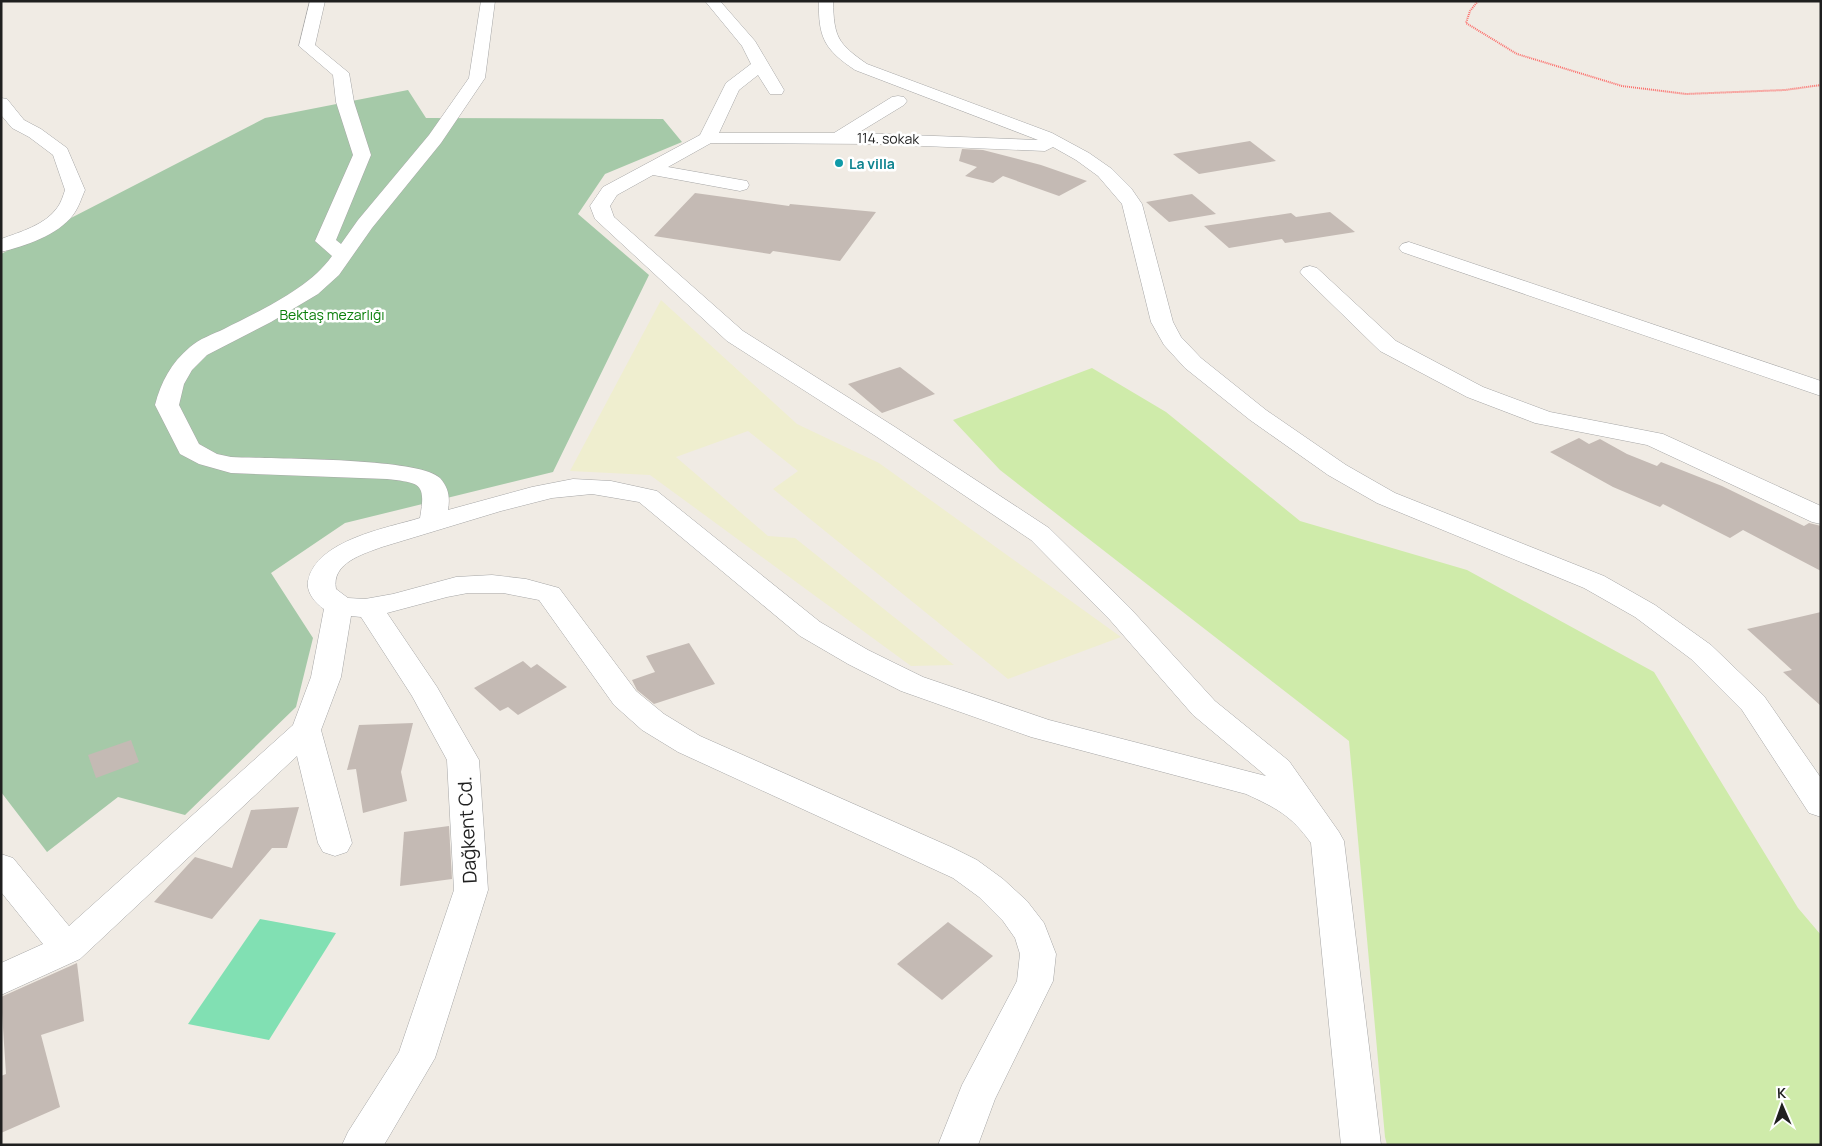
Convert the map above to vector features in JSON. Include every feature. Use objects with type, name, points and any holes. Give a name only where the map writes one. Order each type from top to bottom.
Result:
[{"type":"street","points":[[318,1],[306,46],[341,73],[345,102],[362,155],[325,242],[344,256]]},
{"type":"street","points":[[433,522],[436,495],[430,483],[415,475],[387,471],[231,466],[208,459],[189,449],[167,405],[172,384],[183,366],[199,350],[263,317],[310,289],[332,271],[344,256],[365,224],[435,139],[477,78],[488,1]]},
{"type":"street","points":[[712,1],[749,44],[760,66],[776,90]]},
{"type":"street","points":[[826,1],[826,22],[829,39],[842,55],[861,67],[1046,137],[1094,163],[1112,178],[1124,191],[1132,204],[1162,322],[1172,340],[1193,364],[1296,443],[1386,498],[1594,582],[1645,611],[1702,652],[1753,703],[1821,805]]},
{"type":"street","points":[[760,66],[732,87],[707,138],[610,191],[600,206],[605,219],[735,336],[886,432],[1040,534],[1120,614],[1204,708],[1278,769],[1327,841],[1361,1145]]},
{"type":"street","points":[[839,137],[898,101]]},
{"type":"street","points":[[1,103],[18,124],[35,133],[60,152],[75,190],[66,210],[59,218],[35,232],[1,246]]},
{"type":"street","name":"114. sokak","points":[[707,138],[839,137],[976,141],[1069,148]]},
{"type":"street","points":[[651,169],[740,185]]},
{"type":"street","points":[[1409,248],[1821,389]]},
{"type":"street","points":[[1310,272],[1388,346],[1476,392],[1544,418],[1654,439],[1821,516]]},
{"type":"street","name":"Dağkent Cd.","points":[[362,1145],[416,1058],[471,890],[463,760],[426,694],[354,606],[327,597],[322,590],[321,578],[327,568],[338,557],[352,549],[433,522],[552,490],[575,487],[602,487],[648,496],[810,629],[858,657],[912,684],[1042,729],[1256,785],[1287,800],[1310,816]]},
{"type":"street","points":[[1,980],[67,949],[306,730],[354,606],[388,604],[455,586],[480,583],[509,584],[550,594],[625,698],[652,722],[689,744],[965,869],[991,888],[1015,911],[1031,933],[1038,954],[1035,981],[976,1097],[958,1145]]},
{"type":"street","points":[[306,730],[335,843]]},
{"type":"street","points":[[1,867],[67,949]]},
{"type":"path","points":[[1478,1],[1470,11],[1466,23],[1517,54],[1622,86],[1686,94],[1785,90],[1821,85]]},
{"type":"green space","name":"Bektaş mezarlığı","points":[[408,90],[426,118],[663,119],[682,142],[605,174],[578,214],[649,275],[553,472],[345,523],[271,573],[313,638],[296,707],[185,815],[118,797],[47,852],[1,792],[1,254],[265,118]]},
{"type":"green space","points":[[661,300],[797,424],[879,463],[1121,637],[1008,679],[773,489],[798,471],[748,431],[676,457],[768,536],[795,538],[954,665],[911,666],[650,475],[570,471]]},
{"type":"green space","points":[[1092,368],[1166,412],[1300,521],[1467,570],[1654,672],[1798,908],[1821,935],[1821,1145],[1387,1145],[1349,741],[1000,470],[953,420]]},
{"type":"green space","points":[[260,919],[336,933],[269,1040],[188,1024]]},
{"type":"building","points":[[1250,141],[1276,161],[1199,174],[1173,154]]},
{"type":"building","points":[[962,149],[983,150],[1041,165],[1087,181],[1059,196],[1003,176],[993,183],[965,176],[977,167],[959,161]]},
{"type":"building","points":[[695,193],[789,206],[790,204],[876,212],[840,261],[773,251],[770,254],[654,236]]},
{"type":"building","points":[[1192,194],[1216,214],[1169,222],[1146,202]]},
{"type":"building","points":[[1330,212],[1355,232],[1285,243],[1282,239],[1229,248],[1204,226],[1291,213],[1296,217]]},
{"type":"building","points":[[900,367],[935,394],[882,413],[848,384]]},
{"type":"building","points":[[1579,438],[1589,444],[1600,439],[1627,454],[1657,466],[1661,462],[1722,486],[1804,526],[1809,523],[1821,526],[1821,571],[1743,530],[1730,538],[1663,504],[1660,507],[1613,487],[1550,452]]},
{"type":"building","points":[[1821,612],[1821,706],[1783,672],[1792,670],[1747,629]]},
{"type":"building","points":[[689,643],[715,684],[654,704],[637,690],[632,680],[655,672],[646,656]]},
{"type":"building","points":[[523,661],[531,668],[537,664],[567,687],[518,715],[508,707],[500,711],[474,688]]},
{"type":"building","points":[[413,723],[401,772],[407,801],[363,813],[356,769],[347,770],[359,725]]},
{"type":"building","points":[[131,740],[139,762],[96,778],[88,755]]},
{"type":"building","points":[[299,807],[287,848],[272,848],[212,919],[154,902],[195,857],[232,868],[251,810]]},
{"type":"building","points":[[449,826],[452,879],[400,886],[404,832]]},
{"type":"building","points":[[948,922],[993,956],[942,1000],[897,964]]},
{"type":"building","points":[[77,963],[84,1021],[41,1035],[60,1107],[1,1133],[1,1076],[6,1074],[1,997]]},
{"type":"place","name":"La villa","points":[[839,163]]}]
